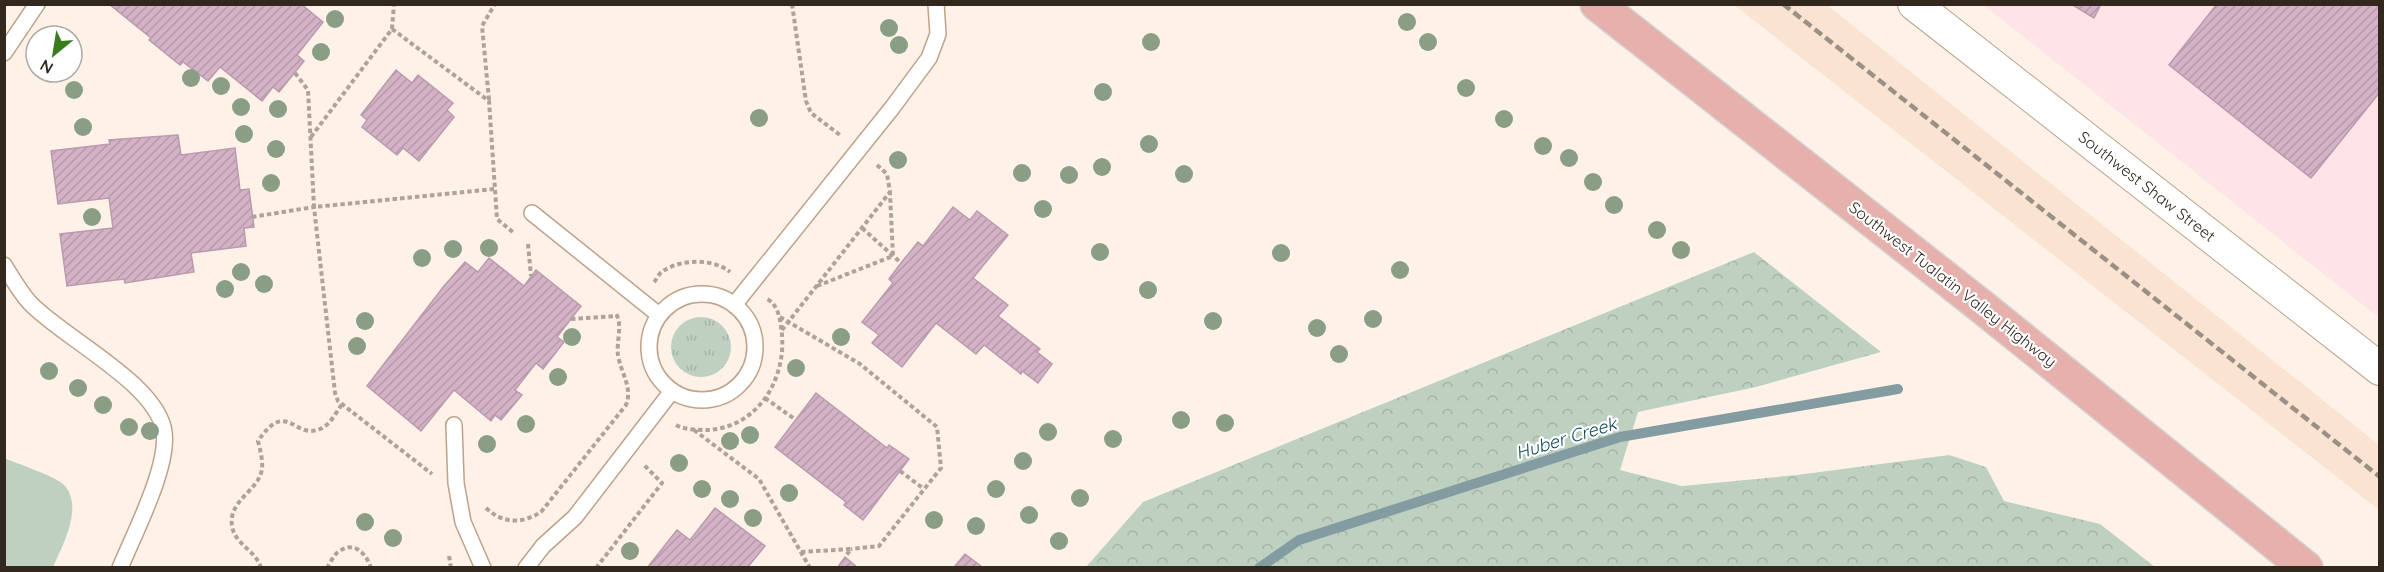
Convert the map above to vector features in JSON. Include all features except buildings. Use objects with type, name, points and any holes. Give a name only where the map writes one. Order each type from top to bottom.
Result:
[{"type":"main road","name":"Southwest Tualatin Valley Highway","points":[[1597,4],[1981,306],[2306,567]]},
{"type":"street","name":"Southwest Shaw Street","points":[[1914,4],[2379,369]]},
{"type":"lane","points":[[4,53],[37,4]]},
{"type":"lane","points":[[734,304],[892,108],[929,58],[938,34],[936,4]]},
{"type":"lane","points":[[532,213],[659,315]]},
{"type":"lane","points":[[4,265],[30,303],[142,393],[160,419],[164,432],[159,471],[120,567]]},
{"type":"lane","points":[[694,294],[715,295],[734,304],[749,322],[755,345],[751,367],[745,378],[728,393],[717,398],[694,399],[672,391],[655,373],[648,350],[649,337],[659,315],[674,301],[694,294]]},
{"type":"lane","points":[[526,567],[543,546],[574,517],[672,391]]},
{"type":"lane","points":[[454,425],[456,483],[463,522],[483,567]]},
{"type":"path","points":[[310,137],[392,29],[394,4]]},
{"type":"path","points":[[495,4],[482,26],[497,219],[537,251]]},
{"type":"path","points":[[392,29],[489,101]]},
{"type":"path","points":[[295,73],[308,90],[314,207],[335,393],[342,404],[436,478]]},
{"type":"path","points":[[252,217],[314,207],[495,189]]},
{"type":"path","points":[[890,192],[893,256]]},
{"type":"path","points":[[862,228],[901,263]]},
{"type":"path","points":[[528,244],[531,276]]},
{"type":"path","points":[[816,287],[893,256]]},
{"type":"path","points":[[618,331],[662,272],[685,263],[718,264],[748,288],[772,302],[780,317],[784,343],[781,366],[772,389],[758,409],[738,422],[718,429],[681,428],[674,430]]},
{"type":"path","points":[[609,309],[618,316]]},
{"type":"path","points":[[618,316],[619,358],[630,389],[681,428]]},
{"type":"path","points":[[571,319],[618,316]]},
{"type":"path","points":[[780,317],[860,364],[937,427],[941,468],[879,546],[801,552]]},
{"type":"path","points":[[484,506],[500,518],[516,522],[530,519],[541,512],[626,405],[630,389]]},
{"type":"path","points":[[765,398],[796,420]]},
{"type":"path","points":[[261,567],[258,558],[238,542],[231,525],[240,499],[260,478],[263,468],[258,441],[268,426],[278,421],[310,431],[320,429],[330,422],[342,404]]},
{"type":"path","points":[[693,429],[759,479],[810,567]]},
{"type":"path","points":[[596,567],[662,483],[646,469],[642,461]]},
{"type":"path","points":[[900,471],[924,489]]},
{"type":"path","points":[[448,544],[451,567]]},
{"type":"path","points":[[327,567],[338,552],[349,548],[358,548],[367,557],[371,567]]},
{"type":"path","points":[[845,557],[851,549]]},
{"type":"shaded area","points":[[1734,5],[1827,5],[2379,445],[2379,510]]},
{"type":"shaded area","points":[[1983,5],[2379,5],[2379,318],[2072,75]]},
{"type":"green space","points":[[1754,252],[1881,352],[1756,387],[1638,412],[1620,470],[1682,486],[1797,475],[1949,455],[1986,467],[2004,501],[2100,524],[2155,567],[1086,567],[1143,502]]},
{"type":"green space","points":[[695,317],[707,317],[718,322],[726,330],[731,347],[729,359],[718,372],[707,377],[695,377],[684,372],[676,364],[671,353],[671,341],[676,330],[684,322]]},
{"type":"green space","points":[[4,458],[53,478],[64,485],[70,494],[72,514],[70,526],[53,567],[5,567]]},
{"type":"waterway","name":"Huber Creek","points":[[1259,568],[1299,540],[1620,437],[1898,389]]},
{"type":"railway","points":[[1783,4],[2380,477]]}]
